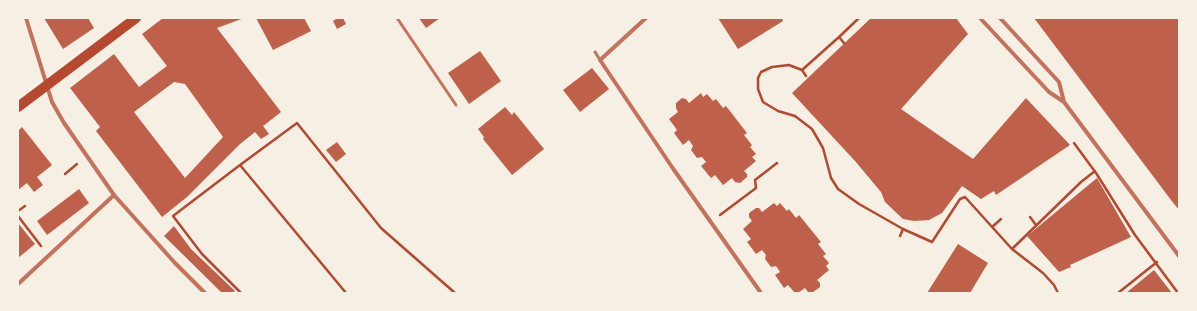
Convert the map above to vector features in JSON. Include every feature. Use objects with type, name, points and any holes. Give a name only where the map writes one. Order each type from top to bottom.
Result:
[{"type":"main road","points":[[18,106],[136,18]]},
{"type":"street","points":[[26,18],[48,84],[52,102],[64,123],[114,195],[175,263],[205,293]]},
{"type":"street","points":[[646,18],[600,60],[761,293]]},
{"type":"street","points":[[980,18],[1048,92],[1064,102],[1179,256]]},
{"type":"street","points":[[1000,18],[1059,82],[1064,102]]},
{"type":"street","points":[[18,284],[114,195]]},
{"type":"lane","points":[[397,18],[456,105]]},
{"type":"lane","points":[[595,52],[600,60]]},
{"type":"path","points":[[802,70],[859,18]]},
{"type":"path","points":[[839,37],[844,43]]},
{"type":"path","points":[[806,76],[802,70],[790,66],[779,66],[761,72],[758,78],[758,89],[763,102],[778,111],[799,118],[812,129],[823,148],[831,178],[838,189],[859,204],[903,229],[932,242],[960,199],[965,197],[1012,249],[1043,273],[1054,285],[1058,293]]},
{"type":"path","points":[[242,293],[202,254],[173,216],[298,123],[381,228],[455,293]]},
{"type":"path","points":[[1074,143],[1095,171],[1135,235],[1157,262],[1178,293]]},
{"type":"path","points":[[711,222],[756,188],[755,180],[777,163]]},
{"type":"path","points":[[240,165],[346,293]]},
{"type":"path","points":[[1012,249],[1095,171]]},
{"type":"path","points":[[18,211],[25,206]]},
{"type":"path","points":[[18,216],[48,256]]},
{"type":"path","points":[[1030,217],[1036,225]]},
{"type":"path","points":[[992,228],[1001,219]]},
{"type":"path","points":[[900,236],[903,229]]},
{"type":"path","points":[[1118,293],[1157,262]]},
{"type":"building","points":[[44,18],[88,18],[94,28],[63,49]]},
{"type":"building","points":[[163,18],[244,18],[217,28],[281,112],[263,126],[269,134],[261,139],[255,132],[240,144],[187,197],[162,217],[96,131],[100,127],[70,88],[114,54],[139,87],[167,66],[142,34]],"holes":[[[174,82],[185,84],[223,137],[185,178],[134,112]]]},
{"type":"building","points":[[256,18],[304,18],[311,31],[273,50]]},
{"type":"building","points":[[338,18],[343,18],[346,24],[337,29],[333,21]]},
{"type":"building","points":[[419,18],[440,18],[426,28]]},
{"type":"building","points":[[718,18],[782,18],[783,21],[738,49]]},
{"type":"building","points":[[871,18],[956,18],[968,34],[901,109],[973,159],[1026,98],[1070,145],[996,195],[994,191],[981,199],[962,186],[942,213],[929,220],[914,221],[903,219],[885,202],[881,192],[855,161],[792,93]]},
{"type":"building","points":[[1034,18],[1179,18],[1179,210],[1171,200]]},
{"type":"building","points":[[480,51],[501,81],[469,104],[448,73]]},
{"type":"building","points":[[592,68],[609,89],[580,112],[563,90]]},
{"type":"building","points":[[701,93],[703,97],[707,94],[713,101],[716,99],[723,108],[726,106],[747,133],[744,135],[752,145],[750,147],[756,154],[752,157],[756,161],[744,171],[747,174],[747,177],[740,183],[735,182],[732,178],[723,185],[715,175],[711,178],[701,166],[706,162],[702,157],[697,158],[691,150],[693,146],[689,140],[683,145],[674,133],[677,130],[669,119],[678,112],[676,103],[682,98],[686,99],[689,103]]},
{"type":"building","points":[[505,107],[512,115],[514,112],[544,149],[512,175],[483,139],[484,137],[478,129]]},
{"type":"building","points":[[22,127],[52,165],[37,177],[43,185],[34,192],[27,183],[18,190],[18,131]]},
{"type":"building","points":[[337,142],[346,154],[336,162],[326,150]]},
{"type":"building","points":[[1097,178],[1131,237],[1070,265],[1071,267],[1059,272],[1027,236]]},
{"type":"building","points":[[79,189],[89,203],[47,235],[37,221]]},
{"type":"building","points":[[774,203],[777,206],[780,203],[787,211],[789,209],[796,218],[799,215],[821,242],[818,244],[826,254],[823,256],[829,263],[826,266],[829,270],[817,280],[820,283],[820,287],[813,292],[808,292],[805,288],[798,293],[795,293],[788,285],[784,288],[775,275],[780,272],[776,266],[771,267],[765,259],[766,255],[762,250],[756,254],[747,242],[751,239],[743,229],[752,221],[749,217],[749,213],[756,208],[759,208],[762,212]]},
{"type":"building","points":[[18,223],[35,244],[18,258]]},
{"type":"building","points":[[174,226],[191,249],[235,291],[232,293],[222,293],[164,236]]},
{"type":"building","points":[[958,244],[988,263],[970,293],[927,293]]},
{"type":"building","points":[[1154,270],[1172,293],[1126,293]]}]
